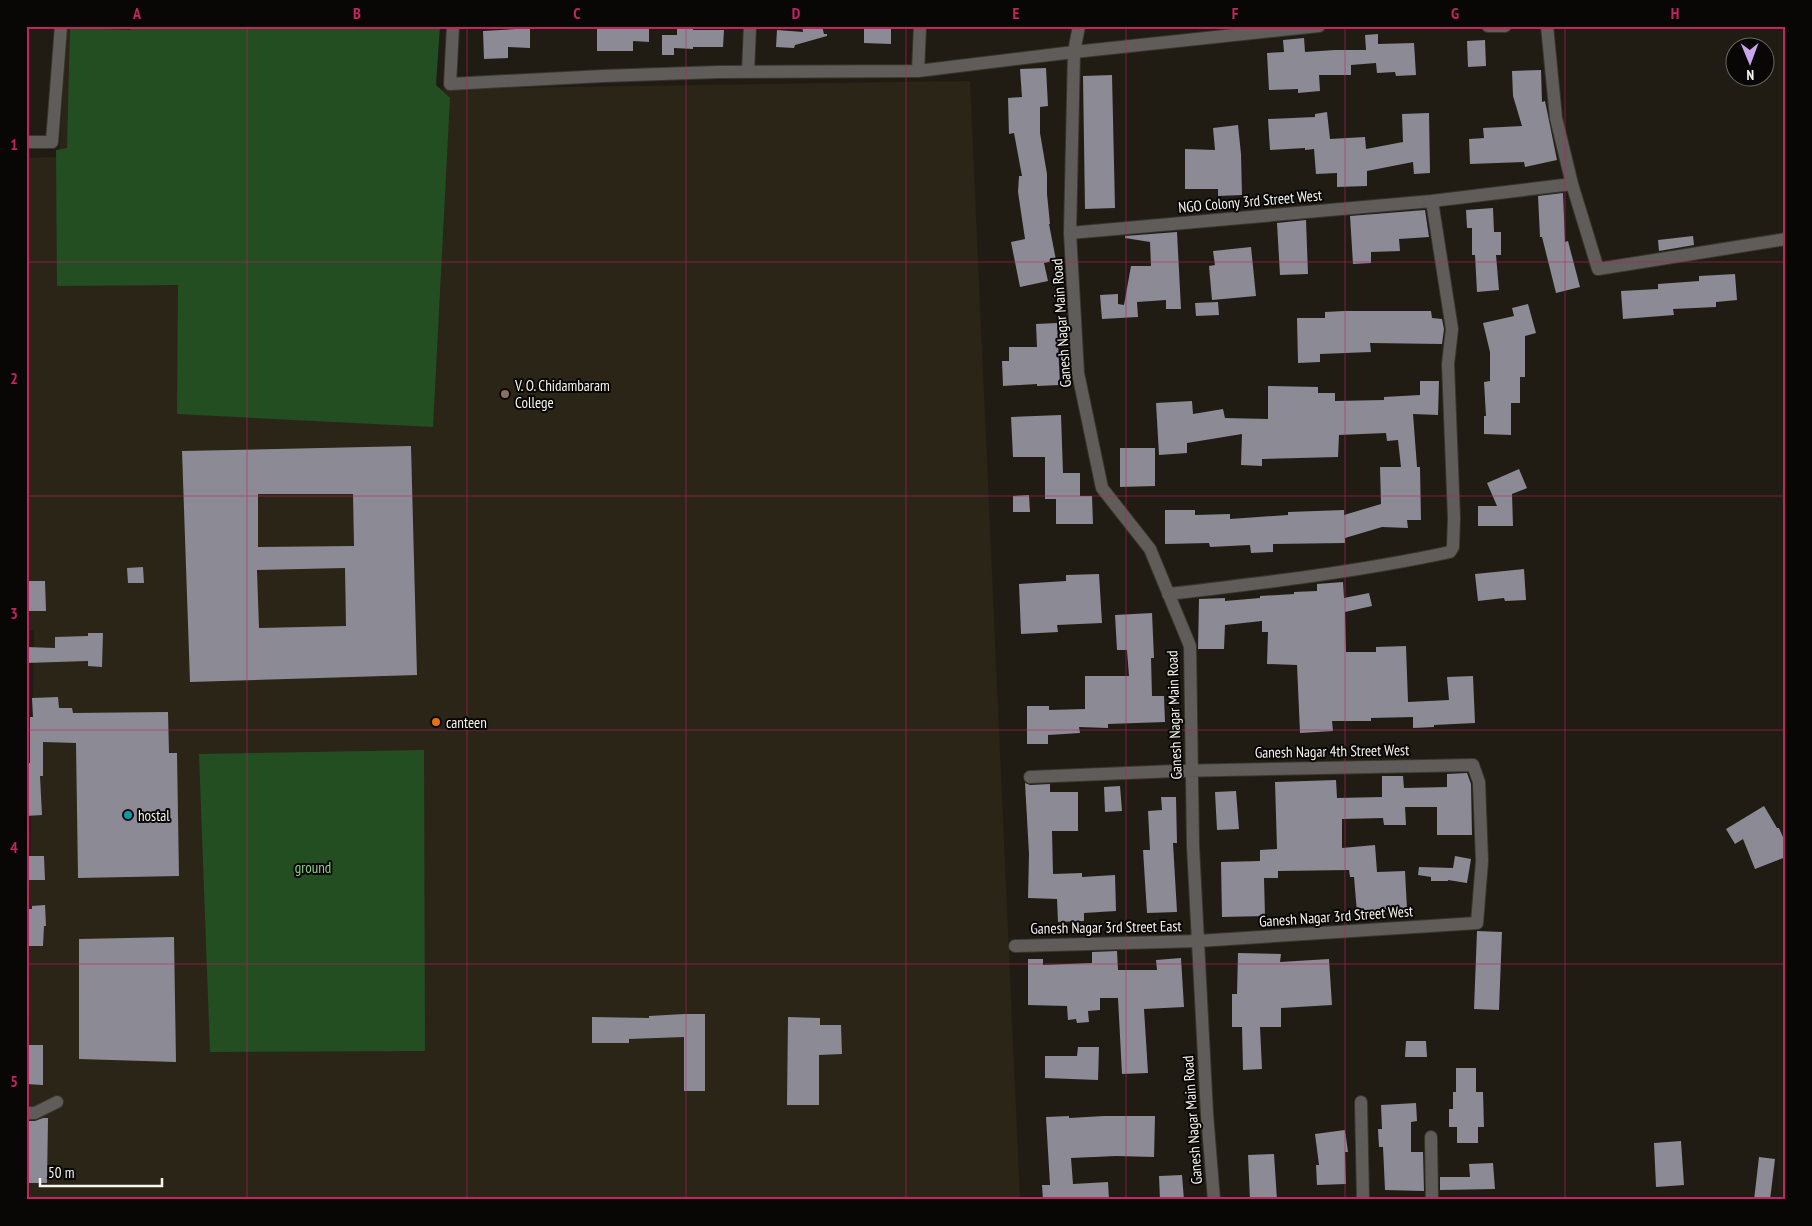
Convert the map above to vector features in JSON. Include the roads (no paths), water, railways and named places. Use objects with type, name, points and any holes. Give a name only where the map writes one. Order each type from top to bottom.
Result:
[{"type":"street","points":[[26,142],[52,142],[61,26]]},
{"type":"street","points":[[452,26],[450,84],[603,76],[748,72],[918,71],[1319,26]]},
{"type":"street","points":[[748,72],[750,26]]},
{"type":"street","points":[[918,71],[920,26]]},
{"type":"street","name":"Ganesh Nagar Main Road","points":[[1079,26],[1074,52],[1070,233],[1078,374],[1102,488],[1150,549],[1190,646],[1198,941],[1207,1114],[1214,1200]]},
{"type":"street","points":[[1488,26],[1505,26]]},
{"type":"street","points":[[1547,26],[1556,118],[1572,184],[1598,269],[1786,239]]},
{"type":"street","name":"NGO Colony 3rd Street West","points":[[1070,233],[1432,201],[1572,184]]},
{"type":"street","points":[[1168,594],[1288,580],[1408,561],[1450,552],[1453,547],[1454,518],[1448,364],[1452,329],[1432,201]]},
{"type":"street","name":"Ganesh Nagar 4th Street West","points":[[1030,777],[1473,764],[1479,782],[1482,861],[1477,923]]},
{"type":"street","name":"Ganesh Nagar 3rd Street West","points":[[1198,941],[1477,923]]},
{"type":"street","name":"Ganesh Nagar 3rd Street East","points":[[1015,946],[1198,941]]},
{"type":"street","points":[[31,1113],[57,1102]]},
{"type":"street","points":[[1361,1102],[1363,1200]]},
{"type":"street","points":[[1431,1137],[1432,1200]]},
{"type":"place","name":"V. O. Chidambaram College","points":[[505,394]]},
{"type":"place","name":"canteen","points":[[436,722]]},
{"type":"place","name":"hostal","points":[[128,815]]},
{"type":"park label","name":"ground","points":[[313,867]]}]
